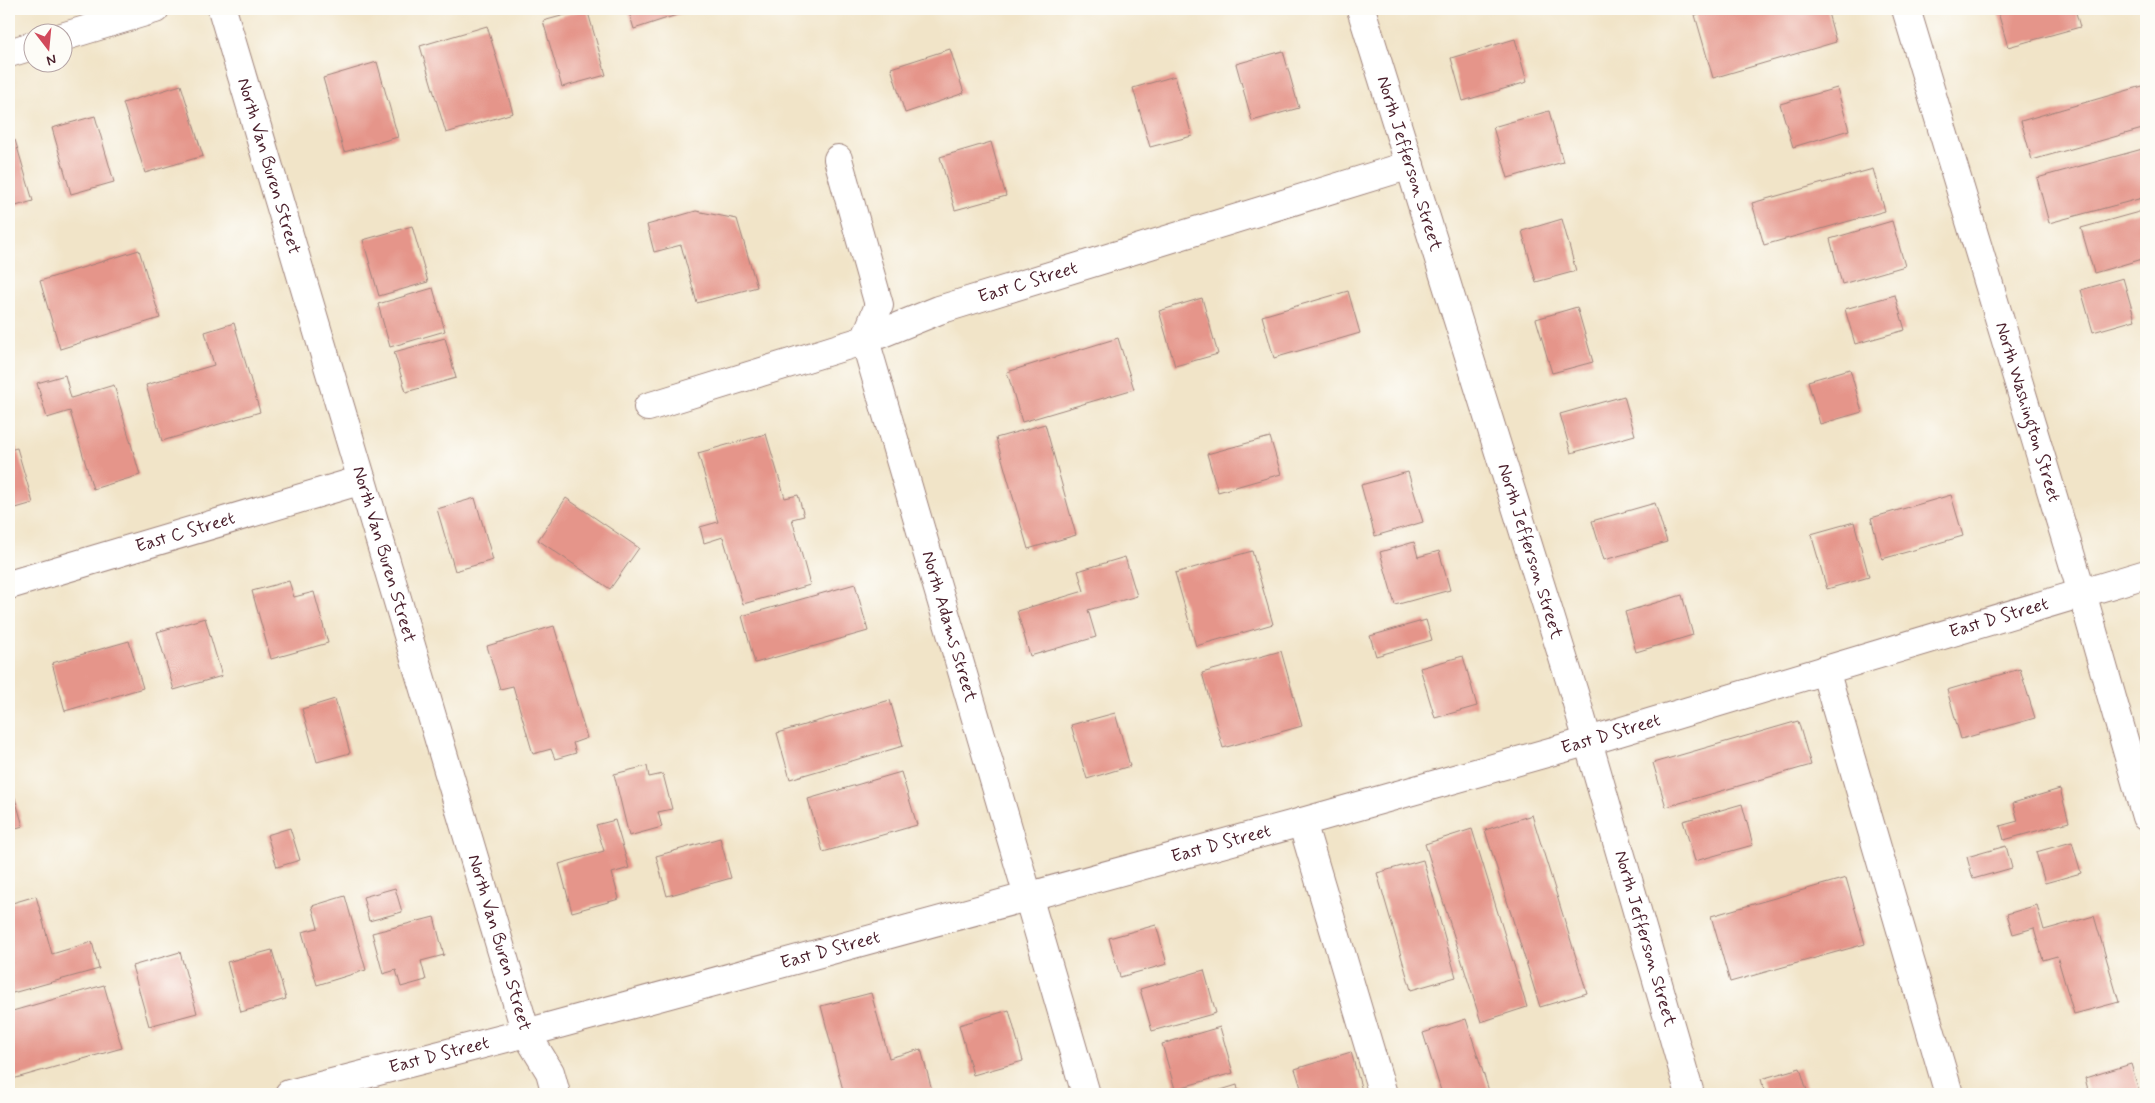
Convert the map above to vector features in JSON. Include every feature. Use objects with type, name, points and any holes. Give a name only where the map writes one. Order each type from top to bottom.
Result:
[{"type":"street","points":[[72,33],[155,9]]},
{"type":"street","name":"North Van Buren Street","points":[[222,9],[526,1033],[550,1072],[556,1094]]},
{"type":"street","name":"North Washington Street","points":[[1906,9],[2082,593],[2146,817]]},
{"type":"street","name":"North Jefferson Street","points":[[1370,11],[1410,164],[1589,741],[1690,1094]]},
{"type":"street","points":[[9,53],[22,49]]},
{"type":"street","points":[[838,159],[879,305],[866,340]]},
{"type":"street","name":"East C Street","points":[[648,407],[866,340],[939,310],[1410,164]]},
{"type":"street","name":"North Adams Street","points":[[866,340],[1086,1094]]},
{"type":"street","name":"East C Street","points":[[9,585],[362,480]]},
{"type":"street","name":"East D Street","points":[[289,1094],[526,1033],[1302,822],[1589,741],[2146,574]]},
{"type":"street","points":[[1826,670],[1949,1094]]},
{"type":"street","points":[[1302,822],[1383,1094]]},
{"type":"building","points":[[587,9],[606,75],[562,87],[543,21]]},
{"type":"building","points":[[628,9],[695,9],[634,29]]},
{"type":"building","points":[[1718,9],[1827,9],[1836,42],[1713,78],[1695,15]]},
{"type":"building","points":[[1997,9],[2075,9],[2080,27],[2008,47]]},
{"type":"building","points":[[487,26],[513,113],[446,133],[420,46]]},
{"type":"building","points":[[1515,39],[1527,82],[1463,101],[1451,58]]},
{"type":"building","points":[[950,49],[964,93],[905,113],[891,68]]},
{"type":"building","points":[[1283,51],[1299,108],[1252,121],[1236,64]]},
{"type":"building","points":[[377,62],[398,137],[344,152],[323,78]]},
{"type":"building","points":[[1175,76],[1192,136],[1150,147],[1133,88]]},
{"type":"building","points":[[181,85],[203,156],[145,173],[123,103]]},
{"type":"building","points":[[2146,85],[2146,128],[2032,160],[2021,121]]},
{"type":"building","points":[[1837,88],[1849,130],[1793,147],[1780,104]]},
{"type":"building","points":[[1549,111],[1563,162],[1508,178],[1493,127]]},
{"type":"building","points":[[95,116],[114,182],[71,194],[52,128]]},
{"type":"building","points":[[15,140],[33,201],[9,208],[9,142]]},
{"type":"building","points":[[991,142],[1006,196],[955,210],[940,157]]},
{"type":"building","points":[[2146,148],[2146,197],[2049,223],[2037,178]]},
{"type":"building","points":[[1873,169],[1885,211],[1764,245],[1752,203]]},
{"type":"building","points":[[2146,210],[2146,258],[2094,273],[2081,228]]},
{"type":"building","points":[[696,211],[737,219],[757,287],[697,303],[681,245],[654,252],[647,225]]},
{"type":"building","points":[[1562,219],[1576,271],[1536,282],[1522,231]]},
{"type":"building","points":[[1892,221],[1905,266],[1842,284],[1830,239]]},
{"type":"building","points":[[412,226],[428,282],[379,296],[363,240]]},
{"type":"building","points":[[139,250],[160,318],[60,349],[40,281]]},
{"type":"building","points":[[2123,278],[2135,320],[2093,332],[2081,290]]},
{"type":"building","points":[[433,288],[445,331],[390,347],[378,304]]},
{"type":"building","points":[[1348,291],[1360,333],[1274,358],[1262,316]]},
{"type":"building","points":[[1895,295],[1905,330],[1855,344],[1845,309]]},
{"type":"building","points":[[1202,298],[1218,354],[1175,366],[1159,311]]},
{"type":"building","points":[[1577,307],[1593,362],[1552,373],[1536,319]]},
{"type":"building","points":[[234,323],[260,412],[162,441],[146,385],[214,365],[205,332]]},
{"type":"building","points":[[445,338],[456,378],[406,392],[394,352]]},
{"type":"building","points":[[1118,338],[1134,389],[1022,422],[1007,372]]},
{"type":"building","points":[[1850,369],[1862,412],[1820,424],[1808,381]]},
{"type":"building","points":[[65,375],[71,398],[114,385],[140,475],[93,489],[70,411],[47,418],[37,383]]},
{"type":"building","points":[[1624,396],[1635,435],[1571,453],[1560,414]]},
{"type":"building","points":[[1045,424],[1076,535],[1028,549],[996,438]]},
{"type":"building","points":[[766,434],[785,498],[798,495],[804,516],[792,519],[810,585],[743,604],[723,537],[704,543],[700,527],[718,522],[698,453]]},
{"type":"building","points":[[1270,437],[1281,474],[1218,492],[1207,454]]},
{"type":"building","points":[[17,448],[33,503],[9,510],[9,450]]},
{"type":"building","points":[[1408,472],[1423,522],[1375,536],[1361,485]]},
{"type":"building","points":[[1951,495],[1963,536],[1882,559],[1871,518]]},
{"type":"building","points":[[475,498],[493,560],[455,571],[437,509]]},
{"type":"building","points":[[566,498],[639,548],[610,589],[538,540]]},
{"type":"building","points":[[1655,503],[1667,542],[1604,560],[1592,521]]},
{"type":"building","points":[[1854,522],[1869,577],[1827,589],[1811,534]]},
{"type":"building","points":[[1414,542],[1418,557],[1439,551],[1450,590],[1395,605],[1380,552]]},
{"type":"building","points":[[1252,551],[1273,624],[1196,646],[1175,573]]},
{"type":"building","points":[[1125,557],[1137,596],[1088,610],[1096,637],[1030,656],[1017,611],[1084,591],[1078,571]]},
{"type":"building","points":[[289,581],[294,597],[314,592],[328,643],[271,659],[252,591]]},
{"type":"building","points":[[855,584],[868,631],[755,663],[742,616]]},
{"type":"building","points":[[1682,595],[1693,635],[1636,652],[1625,612]]},
{"type":"building","points":[[205,618],[222,676],[174,690],[157,632]]},
{"type":"building","points":[[1426,620],[1432,640],[1376,656],[1370,636]]},
{"type":"building","points":[[554,626],[587,738],[573,743],[576,753],[555,759],[551,749],[533,754],[513,686],[500,689],[487,646]]},
{"type":"building","points":[[129,641],[143,688],[65,711],[52,663]]},
{"type":"building","points":[[1281,651],[1302,726],[1223,748],[1202,673]]},
{"type":"building","points":[[1463,656],[1477,706],[1435,718],[1420,668]]},
{"type":"building","points":[[2020,669],[2035,718],[1961,739],[1947,690]]},
{"type":"building","points":[[335,699],[350,753],[317,762],[302,709]]},
{"type":"building","points":[[890,700],[903,746],[790,779],[777,733]]},
{"type":"building","points":[[1115,713],[1130,766],[1087,779],[1071,725]]},
{"type":"building","points":[[1798,721],[1811,765],[1666,807],[1653,763]]},
{"type":"building","points":[[647,766],[649,777],[663,774],[672,809],[658,812],[662,827],[629,836],[614,774]]},
{"type":"building","points":[[901,772],[917,825],[823,852],[808,799]]},
{"type":"building","points":[[12,788],[23,826],[9,830],[9,789]]},
{"type":"building","points":[[2060,789],[2069,822],[2004,840],[2000,826],[2018,821],[2013,803]]},
{"type":"building","points":[[1742,804],[1753,845],[1695,861],[1683,821]]},
{"type":"building","points":[[1532,815],[1587,993],[1540,1007],[1485,830]]},
{"type":"building","points":[[615,820],[629,868],[612,873],[619,899],[572,912],[559,864],[604,851],[596,825]]},
{"type":"building","points":[[290,828],[300,860],[277,867],[267,835]]},
{"type":"building","points":[[1472,829],[1527,1007],[1481,1022],[1425,844]]},
{"type":"building","points":[[720,838],[731,878],[667,896],[656,856]]},
{"type":"building","points":[[2072,842],[2081,873],[2045,883],[2036,852]]},
{"type":"building","points":[[2006,846],[2012,868],[1973,879],[1967,857]]},
{"type":"building","points":[[1423,860],[1456,977],[1411,990],[1377,873]]},
{"type":"building","points":[[1846,878],[1865,944],[1730,982],[1711,916]]},
{"type":"building","points":[[395,888],[402,912],[369,921],[363,897]]},
{"type":"building","points":[[36,896],[52,954],[92,942],[99,969],[9,994],[9,904]]},
{"type":"building","points":[[345,896],[366,970],[317,985],[302,932],[318,928],[312,906]]},
{"type":"building","points":[[2037,905],[2044,930],[2094,916],[2119,1002],[2074,1014],[2057,956],[2043,960],[2034,928],[2013,934],[2007,914]]},
{"type":"building","points":[[434,917],[444,955],[421,961],[426,980],[401,987],[396,970],[383,974],[372,933]]},
{"type":"building","points":[[1156,925],[1167,964],[1120,977],[1109,938]]},
{"type":"building","points":[[272,950],[286,999],[241,1012],[227,962]]},
{"type":"building","points":[[180,952],[197,1013],[149,1026],[132,966]]},
{"type":"building","points":[[1204,970],[1216,1013],[1152,1031],[1140,989]]},
{"type":"building","points":[[104,985],[122,1048],[9,1080],[9,1012]]},
{"type":"building","points":[[871,993],[889,1058],[921,1049],[933,1094],[844,1094],[821,1006]]},
{"type":"building","points":[[1009,1010],[1023,1061],[973,1075],[959,1025]]},
{"type":"building","points":[[1466,1019],[1490,1094],[1442,1094],[1423,1033]]},
{"type":"building","points":[[1220,1027],[1233,1073],[1175,1089],[1162,1044]]},
{"type":"building","points":[[1351,1052],[1363,1094],[1303,1094],[1295,1069]]},
{"type":"building","points":[[2131,1064],[2140,1094],[2089,1094],[2085,1078]]},
{"type":"building","points":[[1800,1068],[1808,1094],[1765,1094],[1761,1079]]},
{"type":"building","points":[[1237,1085],[1239,1094],[1208,1094]]}]
